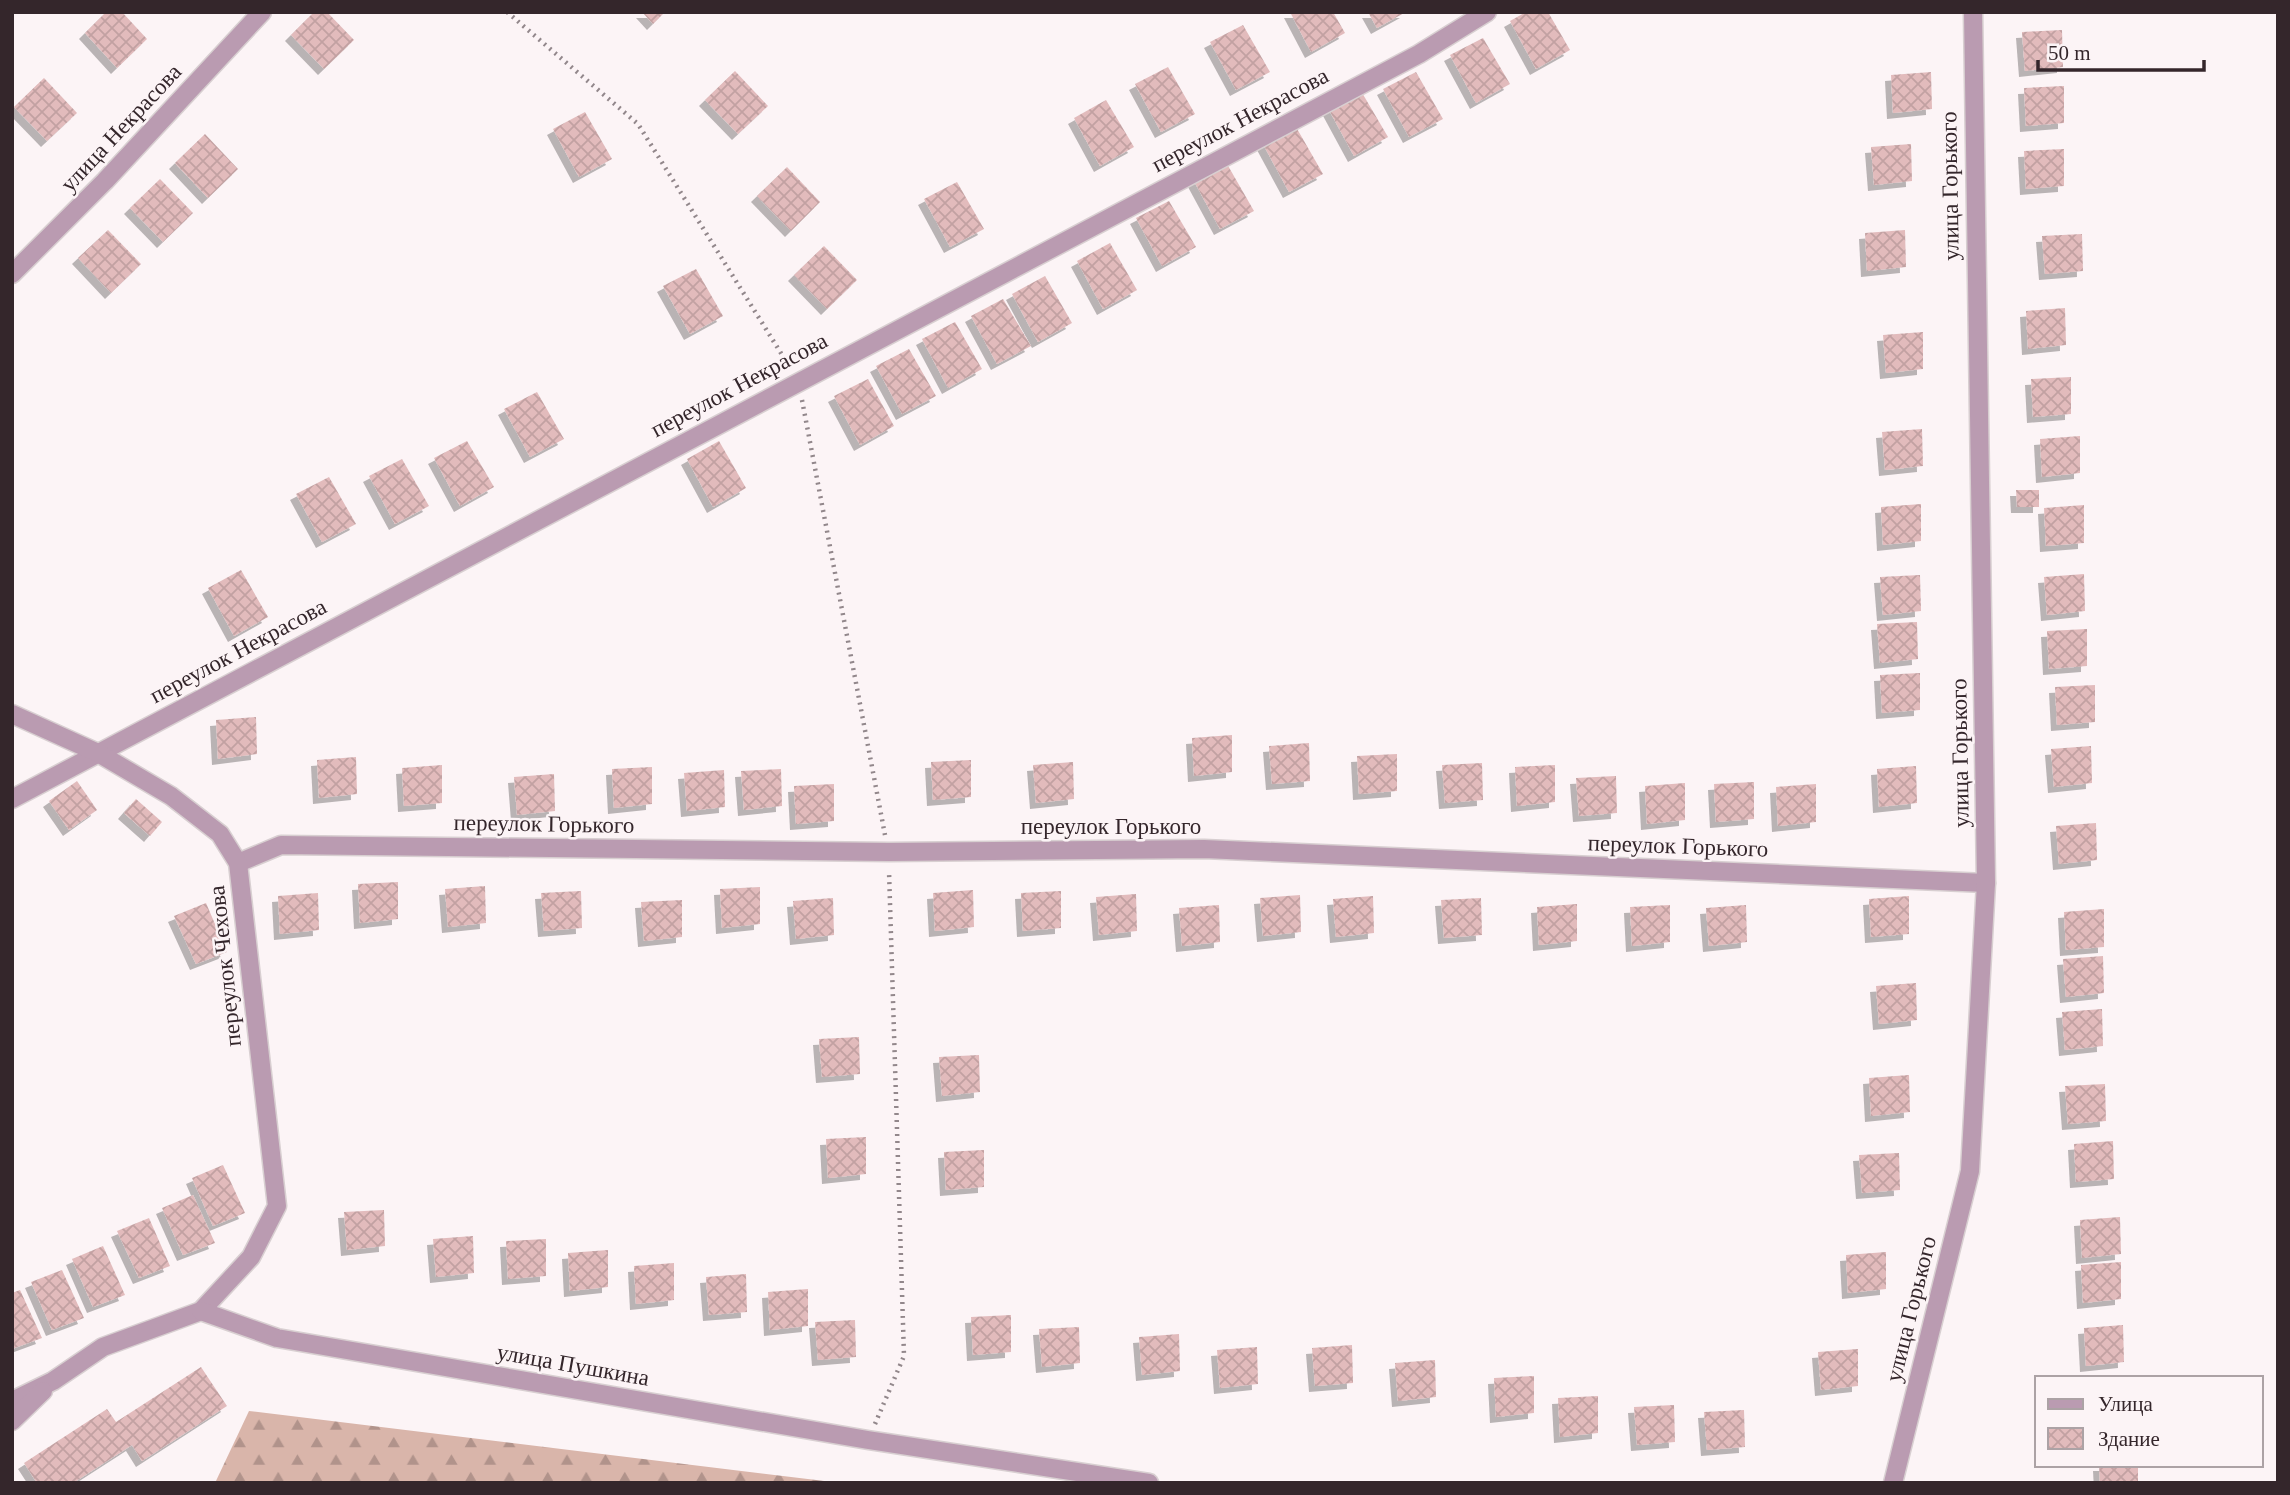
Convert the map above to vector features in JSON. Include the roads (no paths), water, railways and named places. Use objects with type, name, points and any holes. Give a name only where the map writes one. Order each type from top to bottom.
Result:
[{"type":"street","name":"улица Некрасова","points":[[12,274],[106,181],[262,12]]},
{"type":"street","name":"переулок Некрасова","points":[[12,799],[1419,54],[1488,12]]},
{"type":"street","name":"улица Горького","points":[[1893,1483],[1970,1171],[1986,883],[1973,12]]},
{"type":"street","name":"переулок Чехова","points":[[12,715],[98,753],[171,796],[220,834],[238,863],[277,1206],[251,1257],[201,1311]]},
{"type":"street","name":"переулок Горького","points":[[238,863],[281,845],[889,852],[1204,849],[1986,883]]},
{"type":"street","points":[[12,1401],[53,1381],[103,1347],[201,1311]]},
{"type":"street","name":"улица Пушкина","points":[[201,1311],[277,1338],[868,1440],[1149,1483]]},
{"type":"street","points":[[12,1421],[53,1381]]}]
